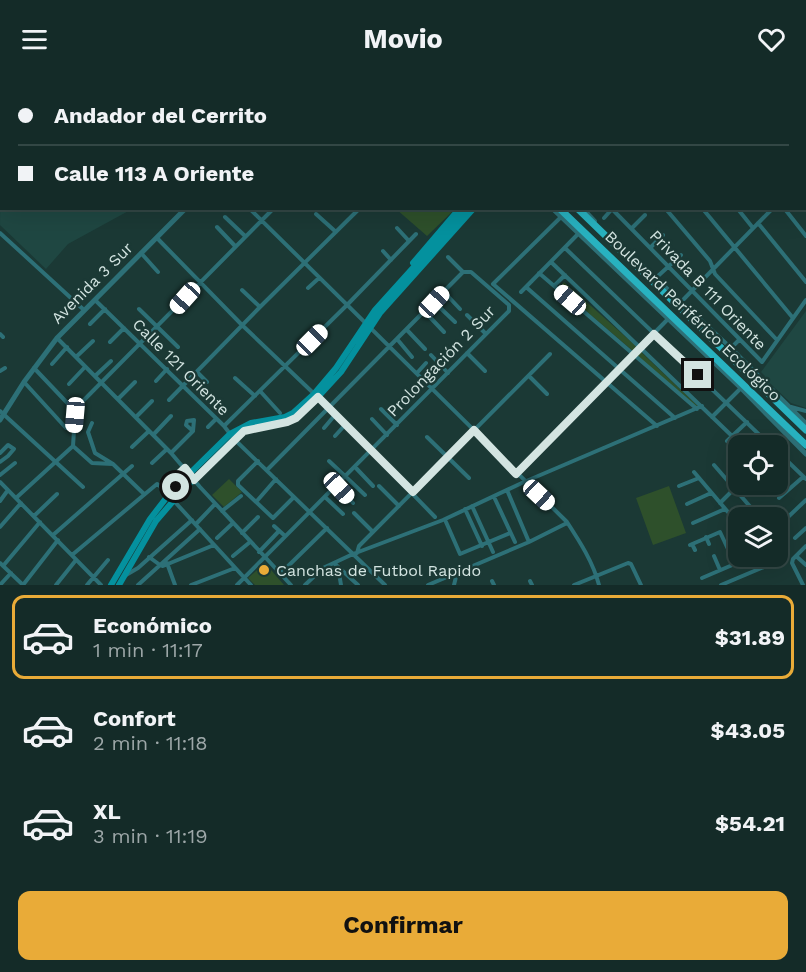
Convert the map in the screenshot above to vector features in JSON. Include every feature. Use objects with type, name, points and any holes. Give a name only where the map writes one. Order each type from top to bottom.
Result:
[{"type":"highway","name":"Boulevard Periférico Ecológico","points":[[579,210],[806,430]]},
{"type":"highway","name":"Boulevard Periférico Ecológico","points":[[562,213],[806,445]]},
{"type":"main road","points":[[405,280],[420,254],[458,210]]},
{"type":"main road","points":[[430,253],[465,210]]},
{"type":"main road","points":[[405,280],[423,270],[474,210]]},
{"type":"main road","points":[[111,585],[150,519],[170,493],[191,477],[232,436],[253,428],[287,422],[296,418],[341,372],[367,324],[430,253],[474,210]]},
{"type":"main road","points":[[119,585],[156,521],[191,477]]},
{"type":"street","name":"Avenida 3 Sur","points":[[1,415],[57,338],[184,210]]},
{"type":"street","points":[[251,210],[567,522],[597,574],[599,585]]},
{"type":"street","points":[[83,401],[272,210]]},
{"type":"street","points":[[169,400],[358,210]]},
{"type":"street","points":[[585,210],[731,348],[806,423]]},
{"type":"street","points":[[604,218],[611,210]]},
{"type":"street","name":"Privada B 111 Oriente","points":[[613,210],[762,362],[777,340]]},
{"type":"street","points":[[667,210],[710,261],[715,274],[777,340],[806,300]]},
{"type":"street","points":[[704,210],[793,318]]},
{"type":"street","points":[[739,210],[753,228]]},
{"type":"street","points":[[681,302],[770,210]]},
{"type":"street","points":[[786,210],[806,237]]},
{"type":"street","points":[[562,213],[806,454]]},
{"type":"street","name":"Prolongación 2 Sur","points":[[237,585],[510,309],[507,302],[491,285],[562,213]]},
{"type":"street","points":[[316,214],[336,232]]},
{"type":"street","points":[[632,228],[645,215]]},
{"type":"street","points":[[225,217],[245,236]]},
{"type":"street","points":[[758,223],[806,282]]},
{"type":"street","points":[[217,227],[235,246]]},
{"type":"street","points":[[397,228],[410,241]]},
{"type":"street","points":[[0,232],[84,310]]},
{"type":"street","points":[[520,292],[580,233]]},
{"type":"street","points":[[224,426],[416,234]]},
{"type":"street","points":[[651,247],[663,235]]},
{"type":"street","points":[[157,238],[242,325],[286,365],[413,492],[435,517]]},
{"type":"street","points":[[565,248],[761,435]]},
{"type":"street","points":[[383,251],[391,260]]},
{"type":"street","points":[[141,253],[158,272]]},
{"type":"street","points":[[658,276],[681,255]]},
{"type":"street","points":[[448,257],[463,272],[471,272],[491,285],[657,426]]},
{"type":"street","points":[[551,262],[731,435]]},
{"type":"street","points":[[267,470],[463,272]]},
{"type":"street","points":[[539,273],[697,409]]},
{"type":"street","points":[[554,286],[565,275]]},
{"type":"street","points":[[308,288],[319,278]]},
{"type":"street","points":[[526,287],[675,418]]},
{"type":"street","points":[[242,290],[260,307]]},
{"type":"street","points":[[444,292],[460,309]]},
{"type":"street","name":"Calle 121 Oriente","points":[[94,299],[385,585]]},
{"type":"street","points":[[434,302],[455,322]]},
{"type":"street","points":[[90,324],[105,309]]},
{"type":"street","points":[[139,309],[178,347]]},
{"type":"street","points":[[425,312],[444,332]]},
{"type":"street","points":[[467,315],[486,334]]},
{"type":"street","points":[[516,474],[668,319]]},
{"type":"street","points":[[110,342],[124,328]]},
{"type":"street","points":[[407,330],[425,349]]},
{"type":"street","points":[[57,338],[171,453],[291,585]]},
{"type":"street","points":[[397,339],[412,357]]},
{"type":"street","points":[[731,348],[739,340]]},
{"type":"street","points":[[76,357],[93,341]]},
{"type":"street","points":[[52,364],[67,347]]},
{"type":"street","points":[[467,354],[485,371]]},
{"type":"street","points":[[355,554],[359,546],[550,354]]},
{"type":"street","points":[[431,356],[448,373]]},
{"type":"street","points":[[95,376],[111,361]]},
{"type":"street","points":[[417,373],[426,363]]},
{"type":"street","points":[[69,384],[85,367]]},
{"type":"street","points":[[0,371],[5,368]]},
{"type":"street","points":[[34,368],[73,409],[73,446],[92,463],[113,464]]},
{"type":"street","points":[[156,381],[167,369]]},
{"type":"street","points":[[427,383],[438,371]]},
{"type":"street","points":[[197,372],[207,382]]},
{"type":"street","points":[[529,376],[547,394]]},
{"type":"street","points":[[236,378],[255,396]]},
{"type":"street","points":[[24,382],[66,428]]},
{"type":"street","points":[[118,399],[135,382]]},
{"type":"street","points":[[712,417],[741,388]]},
{"type":"street","points":[[260,391],[280,413]]},
{"type":"street","points":[[136,417],[152,401]]},
{"type":"street","points":[[305,585],[323,568],[336,565],[355,554],[408,535],[524,482],[702,406]]},
{"type":"street","points":[[790,407],[806,411]]},
{"type":"street","points":[[381,409],[397,425]]},
{"type":"street","points":[[1,415],[83,487]]},
{"type":"street","points":[[324,428],[335,415]]},
{"type":"street","points":[[153,435],[171,416]]},
{"type":"street","points":[[208,427],[216,419]]},
{"type":"street","points":[[372,419],[387,435]]},
{"type":"street","points":[[733,435],[747,422]]},
{"type":"street","points":[[92,423],[88,432],[94,450],[124,473],[144,494]]},
{"type":"street","points":[[335,436],[345,425]]},
{"type":"street","points":[[132,447],[149,430]]},
{"type":"street","points":[[171,453],[193,431]]},
{"type":"street","points":[[427,437],[469,478]]},
{"type":"street","points":[[0,453],[8,445],[14,449],[0,462]]},
{"type":"street","points":[[16,498],[73,446]]},
{"type":"street","points":[[152,464],[167,449]]},
{"type":"street","points":[[258,461],[238,483],[256,502],[273,518],[294,496]]},
{"type":"street","points":[[329,461],[365,495]]},
{"type":"street","points":[[0,475],[15,463]]},
{"type":"street","points":[[779,498],[805,478],[789,463]]},
{"type":"street","points":[[714,465],[728,480]]},
{"type":"street","points":[[53,534],[132,466]]},
{"type":"street","points":[[355,467],[373,486]]},
{"type":"street","points":[[164,488],[185,468]]},
{"type":"street","points":[[694,472],[728,513]]},
{"type":"street","points":[[679,486],[699,478]]},
{"type":"street","points":[[256,502],[276,479]]},
{"type":"street","points":[[0,482],[101,585]]},
{"type":"street","points":[[72,555],[158,484],[170,493]]},
{"type":"street","points":[[336,485],[353,503]]},
{"type":"street","points":[[379,486],[399,506]]},
{"type":"street","points":[[0,501],[8,490]]},
{"type":"street","points":[[507,490],[529,542]]},
{"type":"street","points":[[687,504],[711,493]]},
{"type":"street","points":[[34,516],[57,494]]},
{"type":"street","points":[[720,503],[728,495]]},
{"type":"street","points":[[741,495],[751,507]]},
{"type":"street","points":[[222,511],[241,496]]},
{"type":"street","points":[[325,497],[343,514]]},
{"type":"street","points":[[495,499],[514,542]]},
{"type":"street","points":[[788,517],[806,500]]},
{"type":"street","points":[[174,501],[251,585]]},
{"type":"street","points":[[0,528],[21,503]]},
{"type":"street","points":[[125,575],[138,568],[215,504]]},
{"type":"street","points":[[472,506],[493,552]]},
{"type":"street","points":[[465,509],[482,546]]},
{"type":"street","points":[[693,523],[725,509]]},
{"type":"street","points":[[354,513],[374,532]]},
{"type":"street","points":[[242,533],[258,518]]},
{"type":"street","points":[[40,522],[1,564],[23,585],[58,540]]},
{"type":"street","points":[[446,522],[460,554],[510,533]]},
{"type":"street","points":[[428,585],[529,542],[567,522]]},
{"type":"street","points":[[217,538],[233,523]]},
{"type":"street","points":[[274,526],[285,537]]},
{"type":"street","points":[[281,573],[327,528]]},
{"type":"street","points":[[795,538],[806,528]]},
{"type":"street","points":[[167,562],[200,529]]},
{"type":"street","points":[[259,552],[279,531]]},
{"type":"street","points":[[695,550],[691,544],[720,532],[728,549]]},
{"type":"street","points":[[706,537],[709,544]]},
{"type":"street","points":[[233,556],[250,542]]},
{"type":"street","points":[[138,585],[160,565],[214,545]]},
{"type":"street","points":[[803,585],[793,567],[795,557],[806,546]]},
{"type":"street","points":[[714,556],[720,570]]},
{"type":"street","points":[[149,557],[160,565]]},
{"type":"street","points":[[795,557],[806,565]]},
{"type":"street","points":[[56,585],[76,560]]},
{"type":"street","points":[[87,585],[108,560]]},
{"type":"street","points":[[167,562],[175,585]]},
{"type":"street","points":[[574,585],[597,574],[630,563],[641,585]]},
{"type":"street","points":[[336,565],[358,585]]},
{"type":"street","points":[[336,565],[341,585]]},
{"type":"street","points":[[702,578],[728,567]]},
{"type":"street","points":[[721,585],[761,567]]},
{"type":"street","points":[[191,585],[235,568]]},
{"type":"street","points":[[0,585],[11,573]]},
{"type":"street","points":[[454,585],[457,573]]},
{"type":"street","points":[[341,585],[349,577]]},
{"type":"shaded area","points":[[0,210],[130,210],[68,244],[46,269],[0,225]]},
{"type":"shaded area","points":[[806,311],[806,408],[791,403],[764,378],[761,372]]},
{"type":"green space","points":[[397,210],[454,210],[427,236]]},
{"type":"green space","points":[[564,282],[636,346],[633,351],[559,288]]},
{"type":"green space","points":[[641,352],[698,406],[696,407],[637,356]]},
{"type":"green space","points":[[229,479],[242,492],[224,507],[212,495]]},
{"type":"green space","points":[[669,486],[686,533],[653,545],[636,498]]},
{"type":"green space","name":"Canchas de Futbol Rapido","points":[[265,563],[284,585],[255,585],[248,578]]},
{"type":"place","name":"Canchas de Futbol Rapido","points":[[264,570]]},
{"type":"route","points":[[176,487],[170,493],[164,488],[185,468],[194,480],[244,431],[296,418],[318,397],[413,492],[474,430],[516,474],[654,334],[698,375]]}]
